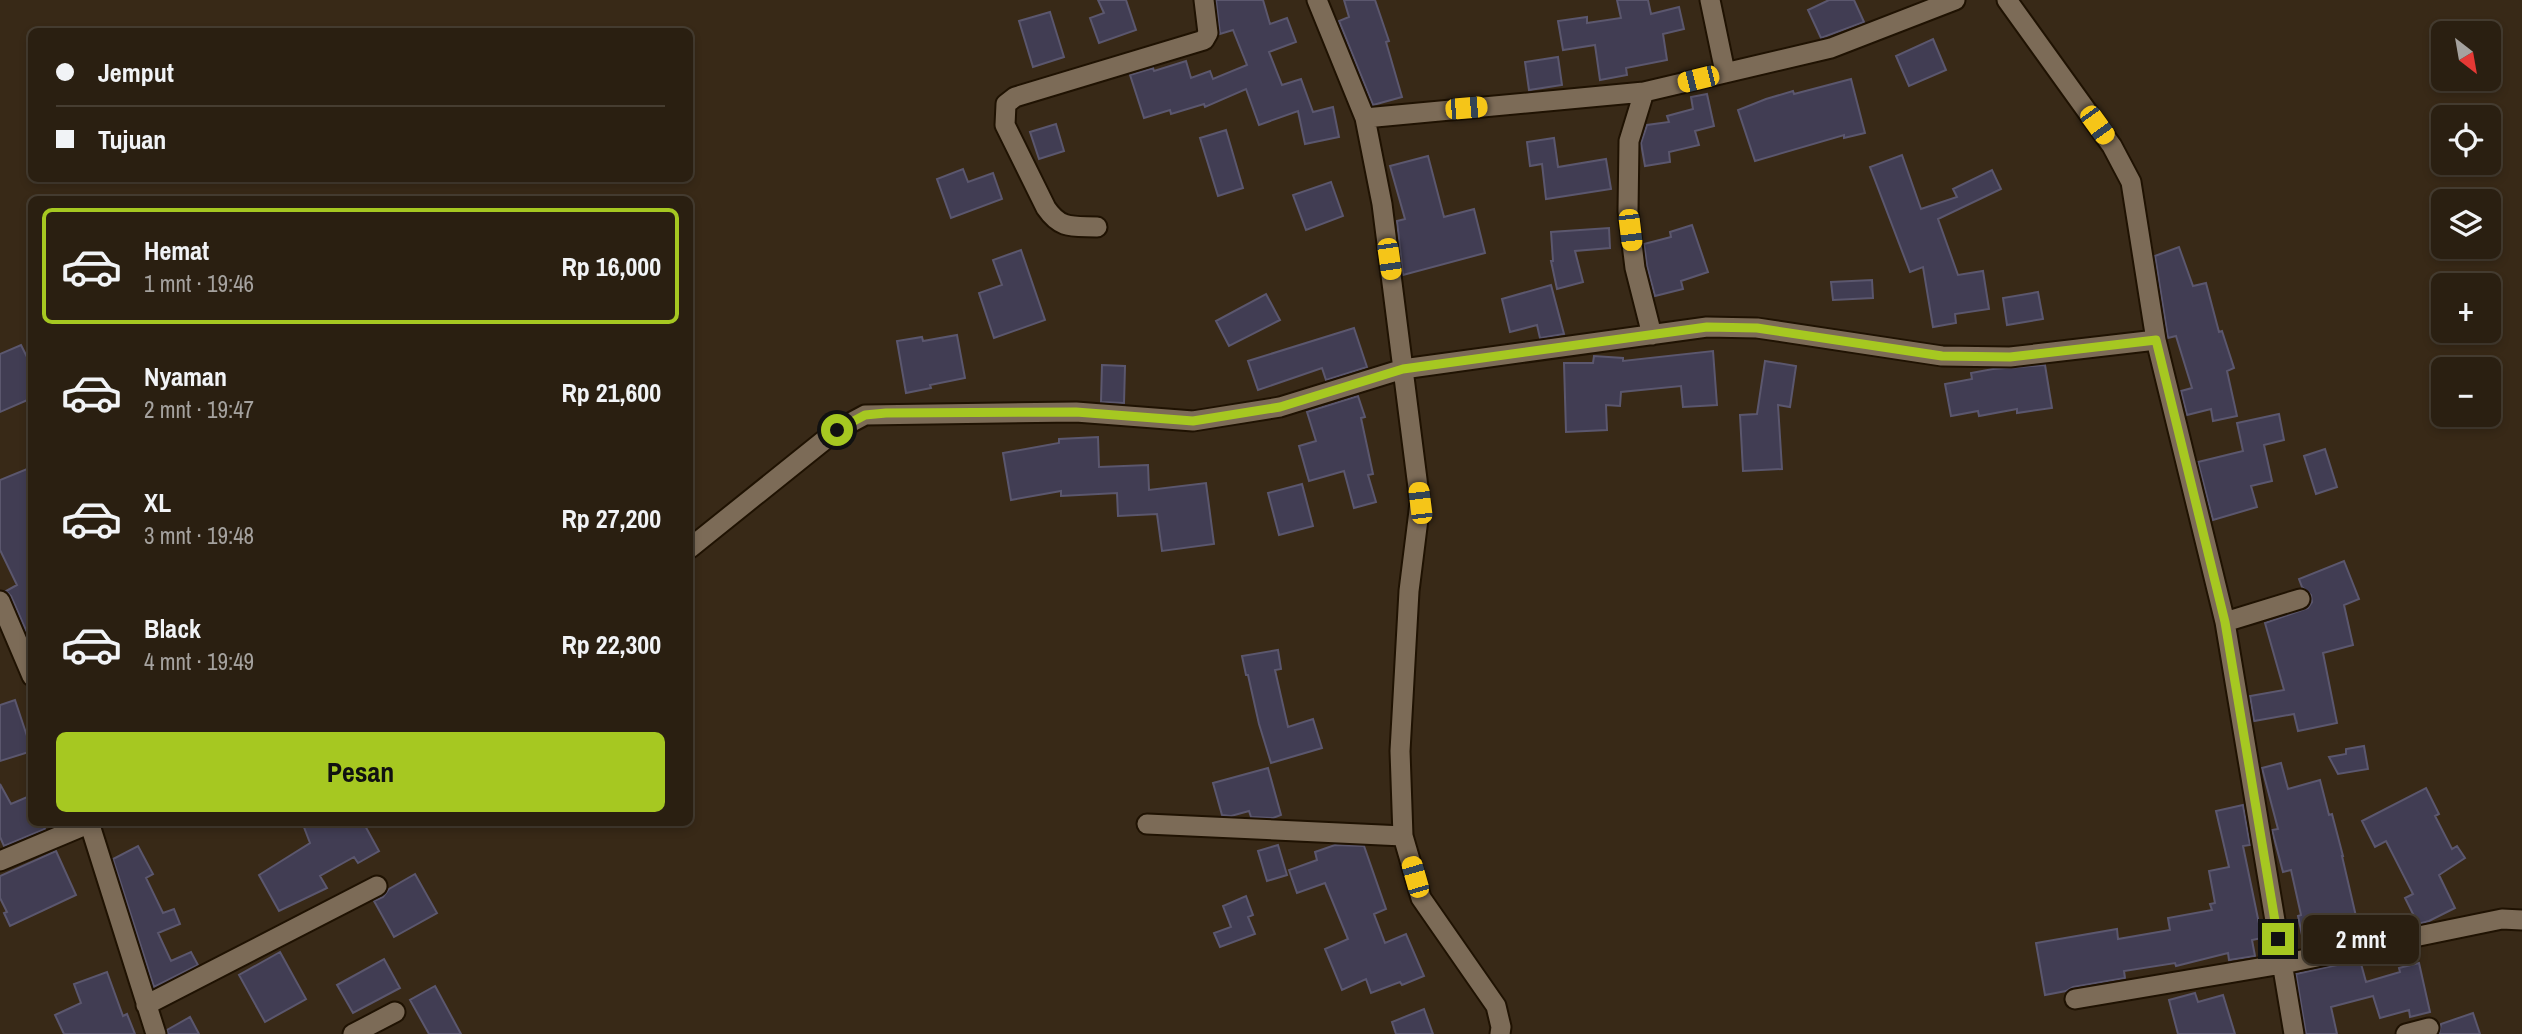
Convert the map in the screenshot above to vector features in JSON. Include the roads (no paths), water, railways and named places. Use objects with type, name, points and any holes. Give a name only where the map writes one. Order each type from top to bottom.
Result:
[{"type":"street","points":[[1097,227],[1065,226],[1054,220],[1005,125],[1006,104],[1015,97],[1204,40],[1208,33],[1204,0]]},
{"type":"street","points":[[1317,0],[1365,118],[1382,204],[1420,503],[1409,592],[1400,751],[1403,836],[1421,898],[1496,1006],[1500,1034]]},
{"type":"street","points":[[1710,0],[1725,72]]},
{"type":"street","points":[[1365,118],[1644,92],[1831,48],[1955,0]]},
{"type":"street","points":[[2007,0],[2112,146],[2131,183],[2156,340],[2225,622],[2294,1034]]},
{"type":"street","points":[[1644,92],[1629,141],[1628,211],[1635,268],[1652,335]]},
{"type":"street","points":[[693,546],[837,430],[865,415],[1076,412],[1193,421],[1280,407],[1403,369],[1707,327],[1757,328],[1942,356],[2010,357],[2156,340]]},
{"type":"street","points":[[2225,622],[2300,599]]},
{"type":"street","points":[[0,601],[28,667]]},
{"type":"street","points":[[1147,824],[1403,836]]},
{"type":"street","points":[[0,861],[83,826]]},
{"type":"street","points":[[91,826],[156,1034]]},
{"type":"street","points":[[146,1005],[377,886]]},
{"type":"street","points":[[2075,999],[2282,964],[2502,919],[2522,920]]},
{"type":"street","points":[[353,1034],[395,1012]]},
{"type":"street","points":[[2406,1034],[2429,1028]]}]
